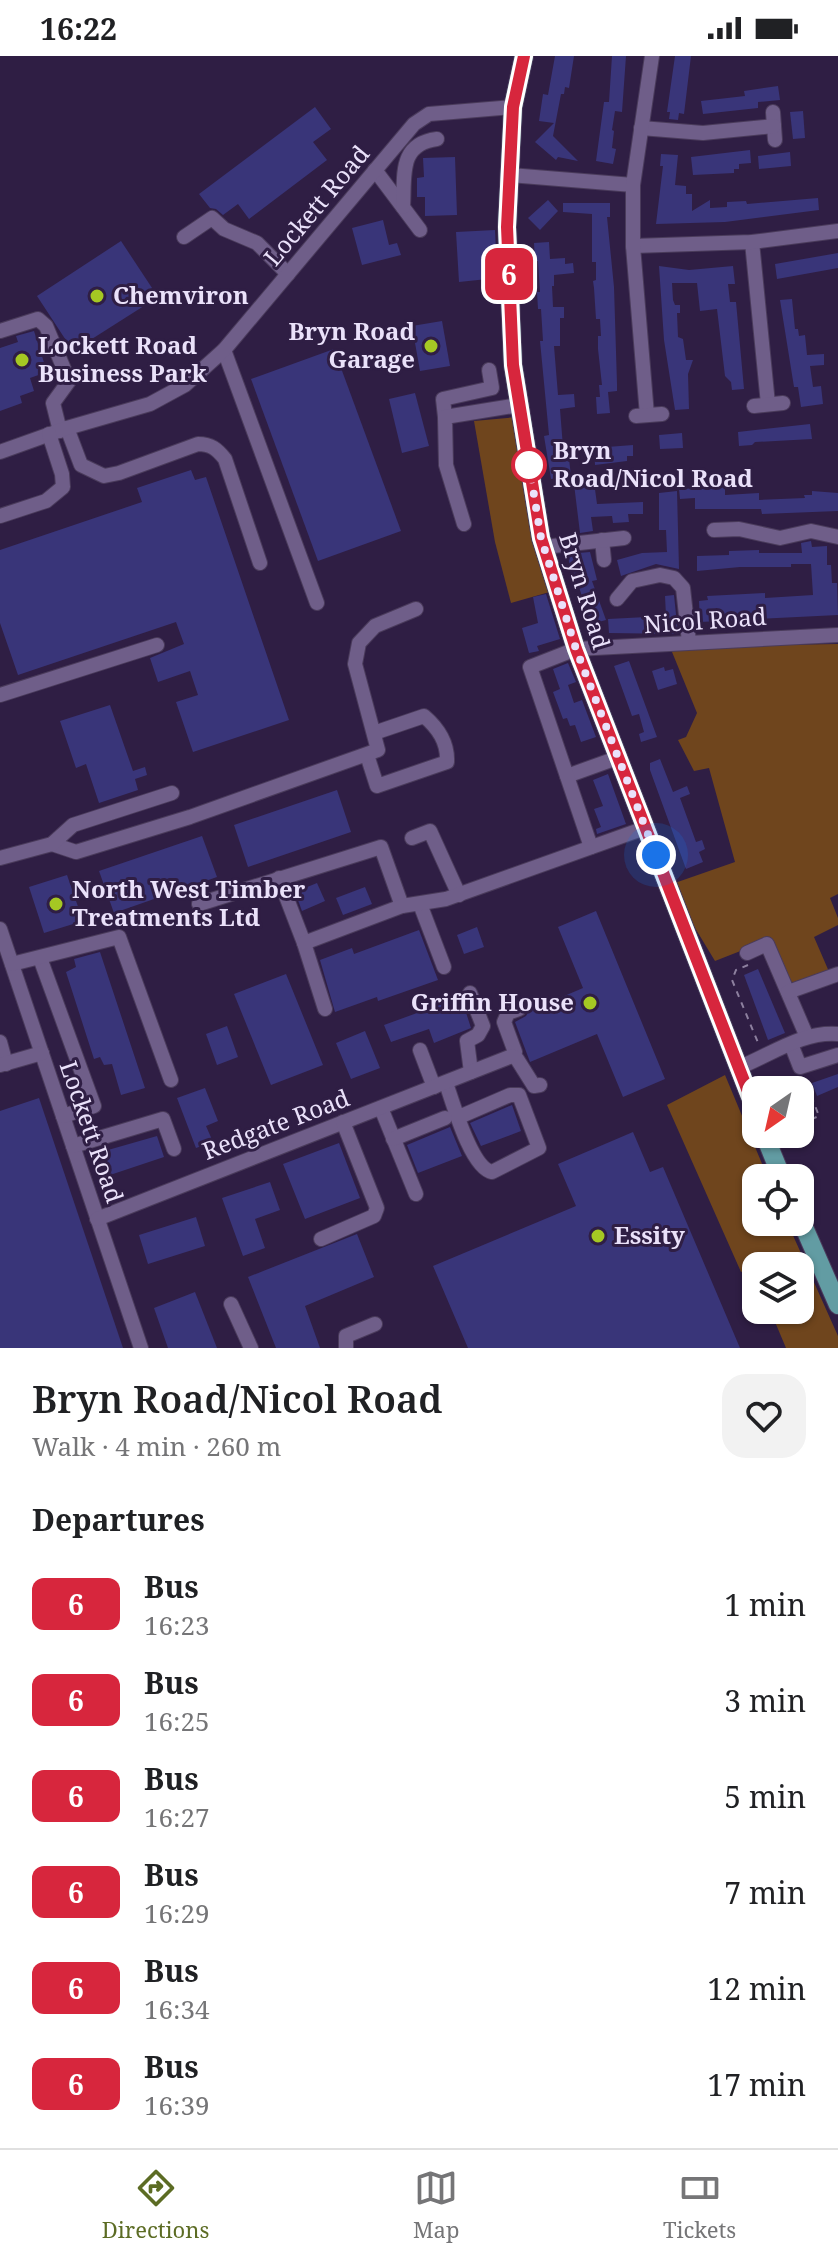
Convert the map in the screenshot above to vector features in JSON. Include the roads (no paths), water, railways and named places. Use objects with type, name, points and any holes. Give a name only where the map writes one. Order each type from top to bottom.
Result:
[{"type":"main road","name":"Bryn Road","points":[[524,56],[513,107],[508,243],[513,365],[544,547],[576,649],[617,758],[743,1076]]},
{"type":"main road","points":[[808,1236],[838,1305]]},
{"type":"street","points":[[648,415],[633,246],[633,185],[652,56]]},
{"type":"street","name":"Lockett Road","points":[[0,452],[150,404],[185,385],[224,350],[414,124],[429,114],[513,107]]},
{"type":"street","points":[[641,128],[703,133],[774,126]]},
{"type":"street","points":[[403,207],[407,158],[417,145],[437,139]]},
{"type":"street","points":[[375,170],[420,230]]},
{"type":"street","points":[[510,175],[633,185]]},
{"type":"street","points":[[184,237],[212,218],[224,229],[257,243],[288,274]]},
{"type":"street","points":[[633,246],[752,242],[838,231]]},
{"type":"street","points":[[752,242],[768,404]]},
{"type":"street","points":[[0,331],[38,319],[46,326],[69,381],[53,403],[59,431],[63,487],[46,501],[0,516]]},
{"type":"street","points":[[224,350],[317,603]]},
{"type":"street","points":[[464,524],[446,465],[443,399],[492,388],[489,370]]},
{"type":"street","points":[[445,417],[519,405]]},
{"type":"street","points":[[59,431],[81,465],[104,476],[198,444],[217,449],[225,459],[260,563]]},
{"type":"street","points":[[712,530],[739,529],[780,538],[811,531],[838,537]]},
{"type":"street","points":[[544,547],[624,538]]},
{"type":"street","points":[[602,540],[604,560]]},
{"type":"street","points":[[617,599],[632,581],[660,575],[674,578],[683,588],[689,642]]},
{"type":"street","points":[[52,844],[76,852],[190,817],[378,750],[355,664],[359,643],[375,626],[416,609]]},
{"type":"street","name":"Nicol Road","points":[[576,649],[838,635]]},
{"type":"street","points":[[0,695],[157,645]]},
{"type":"street","points":[[576,649],[530,667],[591,847]]},
{"type":"street","points":[[367,755],[377,786],[447,762],[447,751],[437,727],[424,716],[374,733]]},
{"type":"street","points":[[567,776],[617,758]]},
{"type":"street","points":[[0,858],[52,844],[73,825],[172,793]]},
{"type":"street","points":[[304,943],[402,906],[459,895],[645,828]]},
{"type":"street","points":[[412,838],[430,831],[459,895]]},
{"type":"street","points":[[199,904],[381,847],[402,906]]},
{"type":"street","points":[[279,878],[325,1009]]},
{"type":"street","points":[[420,904],[444,967]]},
{"type":"street","name":"Lockett Road","points":[[0,929],[141,1348]]},
{"type":"street","points":[[12,964],[119,937],[171,1080]]},
{"type":"street","points":[[747,959],[767,944],[807,1037]]},
{"type":"street","points":[[40,958],[94,1106],[63,1116]]},
{"type":"street","points":[[788,992],[838,974]]},
{"type":"street","points":[[470,993],[483,1026],[478,1035],[467,1041],[471,1072]]},
{"type":"street","points":[[519,1009],[508,1013],[504,1022],[515,1052],[512,1056],[534,1086],[540,1085]]},
{"type":"street","points":[[740,1067],[807,1037],[822,1033],[838,1034]]},
{"type":"street","points":[[0,1042],[3,1064],[42,1053]]},
{"type":"street","points":[[791,1044],[800,1067],[838,1055]]},
{"type":"street","points":[[393,1139],[452,1118],[510,1095],[519,1095],[539,1148],[492,1172],[487,1171],[476,1159],[452,1118],[440,1085],[420,1050]]},
{"type":"street","name":"Redgate Road","points":[[97,1219],[512,1056]]},
{"type":"street","points":[[381,1108],[416,1194]]},
{"type":"street","points":[[73,1146],[163,1119],[174,1149]]},
{"type":"street","points":[[321,1239],[374,1216],[377,1208],[343,1122]]},
{"type":"street","points":[[231,1304],[251,1348]]},
{"type":"street","points":[[346,1348],[346,1336],[375,1324]]},
{"type":"place","name":"Chemviron","points":[[97,296]]},
{"type":"place","name":"Bryn Road Garage","points":[[431,346]]},
{"type":"place","name":"Lockett Road Business Park","points":[[22,360]]},
{"type":"place","name":"Bryn Road/Nicol Road","points":[[529,465]]},
{"type":"place","name":"North West Timber Treatments Ltd","points":[[56,904]]},
{"type":"place","name":"Griffin House","points":[[590,1003]]},
{"type":"place","name":"Essity","points":[[598,1236]]}]
